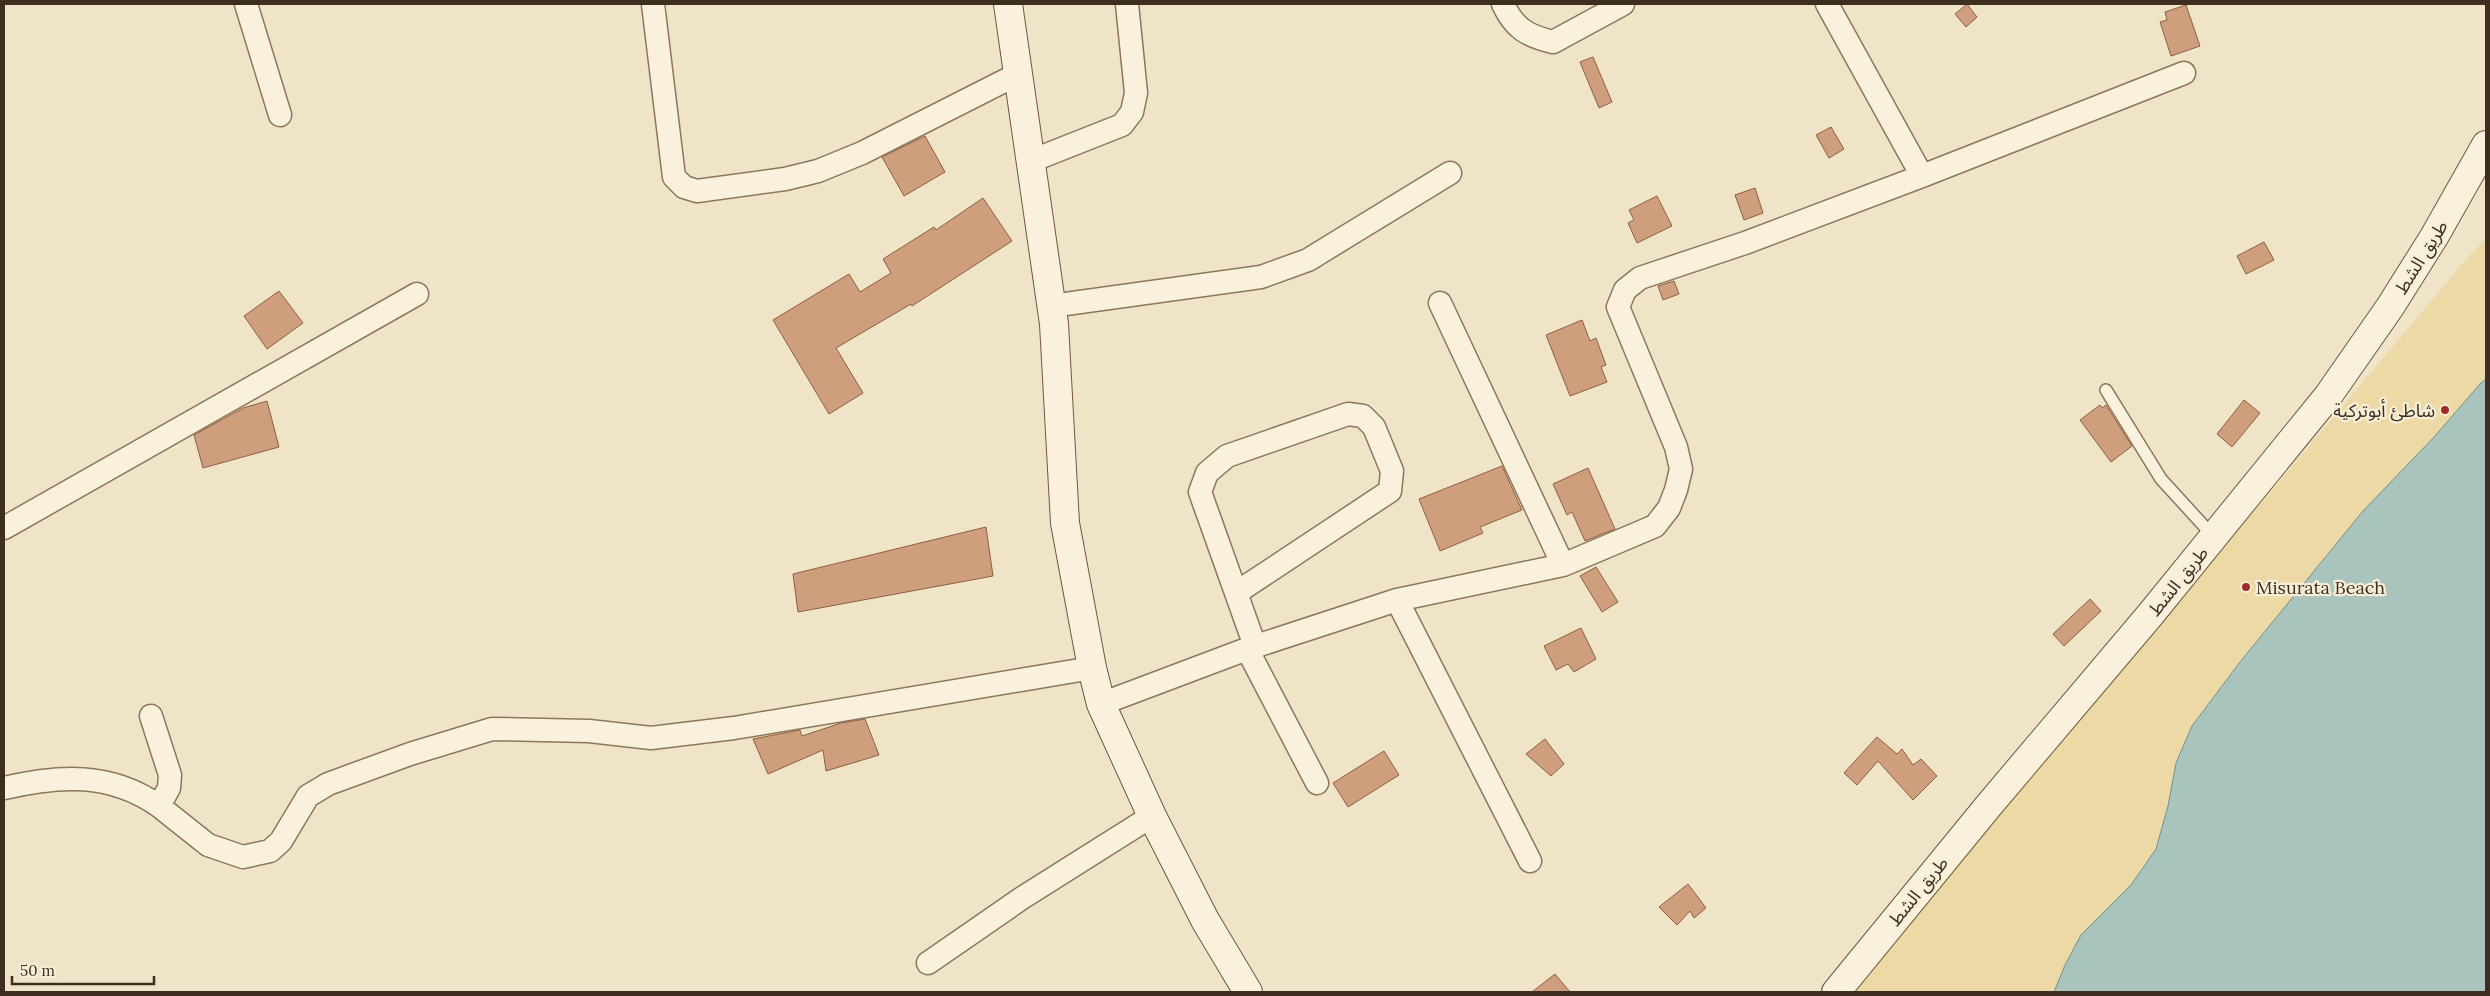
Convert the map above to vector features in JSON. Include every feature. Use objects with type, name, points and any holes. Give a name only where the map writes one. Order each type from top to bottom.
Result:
[{"type":"main road","points":[[1008,4],[1051,306],[1065,523],[1092,668],[1101,704],[1152,816],[1204,920],[1248,992]]},
{"type":"main road","name":"طريق الشط","points":[[1836,992],[1990,804],[2214,537],[2328,396],[2390,307],[2434,237],[2486,145]]},
{"type":"street","points":[[246,4],[280,115]]},
{"type":"street","points":[[653,4],[674,177],[684,187],[697,191],[785,179],[818,171],[862,153],[1018,74]]},
{"type":"street","points":[[1031,161],[1122,125],[1132,112],[1136,93],[1127,4]]},
{"type":"street","points":[[1503,4],[1508,15],[1530,37],[1553,42],[1623,4]]},
{"type":"street","points":[[1827,4],[1922,176]]},
{"type":"street","points":[[1101,704],[1251,648],[1397,600],[1563,565],[1655,526],[1669,508],[1680,469],[1676,447],[1618,307],[1625,290],[1640,278],[1745,243],[2184,73]]},
{"type":"street","points":[[1051,306],[1262,277],[1308,260],[1450,172]]},
{"type":"street","points":[[4,528],[417,294]]},
{"type":"street","points":[[1440,303],[1563,565]]},
{"type":"street","points":[[1236,593],[1390,491],[1392,471],[1374,427],[1362,416],[1348,414],[1226,456],[1206,473],[1200,492],[1236,593],[1251,648],[1318,784]]},
{"type":"street","points":[[1397,600],[1530,862]]},
{"type":"street","points":[[4,788],[53,778],[90,778],[140,792],[208,845],[243,857],[270,852],[281,841],[308,796],[328,784],[410,754],[492,729],[589,731],[651,738],[734,728],[1092,668]]},
{"type":"street","points":[[151,716],[170,775],[170,788],[159,806]]},
{"type":"street","points":[[928,963],[1022,898],[1152,816]]},
{"type":"lane","points":[[2106,390],[2161,479],[2214,537]]},
{"type":"sand","name":"Misurata Beach","points":[[2486,239],[2486,379],[2240,662],[2192,726],[2176,763],[2168,806],[2156,849],[2131,885],[2081,935],[2065,965],[2054,992],[1851,992],[2467,258]]},
{"type":"water","points":[[2486,379],[2486,992],[2054,992],[2065,965],[2081,935],[2131,885],[2156,849],[2168,806],[2176,763],[2192,726],[2240,662],[2363,511],[2435,436]]},
{"type":"building","points":[[1967,4],[1977,17],[1966,27],[1955,14]]},
{"type":"building","points":[[2186,5],[2200,46],[2171,56],[2160,22],[2167,20],[2165,12]]},
{"type":"building","points":[[1593,57],[1612,102],[1599,108],[1580,62]]},
{"type":"building","points":[[1831,127],[1844,149],[1829,158],[1816,135]]},
{"type":"building","points":[[925,136],[945,172],[904,196],[882,157]]},
{"type":"building","points":[[1755,188],[1763,213],[1744,220],[1735,195]]},
{"type":"building","points":[[1657,196],[1672,226],[1637,243],[1628,223],[1634,220],[1629,210]]},
{"type":"building","points":[[983,198],[1012,241],[912,306],[911,304],[836,348],[863,393],[829,414],[773,320],[849,274],[860,292],[891,273],[883,259],[934,227],[936,230]]},
{"type":"building","points":[[2264,242],[2274,260],[2246,274],[2237,256]]},
{"type":"building","points":[[1674,281],[1679,294],[1663,300],[1658,286]]},
{"type":"building","points":[[279,291],[303,323],[267,349],[244,316]]},
{"type":"building","points":[[1582,320],[1590,341],[1596,338],[1606,365],[1601,367],[1607,382],[1570,396],[1546,335]]},
{"type":"building","points":[[2244,400],[2260,413],[2232,447],[2217,434]]},
{"type":"building","points":[[267,401],[279,447],[203,468],[194,435],[243,408]]},
{"type":"building","points":[[2100,405],[2102,408],[2106,405],[2132,446],[2111,462],[2080,420]]},
{"type":"building","points":[[1502,466],[1522,510],[1480,527],[1483,533],[1440,551],[1419,499]]},
{"type":"building","points":[[1588,468],[1615,529],[1585,541],[1572,512],[1567,515],[1553,484]]},
{"type":"building","points":[[986,527],[993,576],[798,612],[793,574]]},
{"type":"building","points":[[1596,567],[1618,602],[1602,612],[1580,576]]},
{"type":"building","points":[[2090,599],[2101,611],[2064,646],[2053,634]]},
{"type":"building","points":[[1581,628],[1596,659],[1574,672],[1568,664],[1556,670],[1544,646]]},
{"type":"building","points":[[865,719],[879,755],[826,771],[823,750],[768,774],[753,739],[800,730],[802,736],[841,723]]},
{"type":"building","points":[[1877,737],[1897,754],[1902,749],[1913,765],[1921,759],[1937,776],[1913,800],[1878,761],[1857,785],[1844,773]]},
{"type":"building","points":[[1545,739],[1564,764],[1551,776],[1526,754]]},
{"type":"building","points":[[1384,751],[1399,775],[1348,807],[1333,783]]},
{"type":"building","points":[[1688,884],[1706,908],[1694,918],[1690,911],[1677,925],[1659,907]]},
{"type":"building","points":[[1555,974],[1570,992],[1532,992]]},
{"type":"place","name":"شاطئ أبوتركية","points":[[2445,410]]},
{"type":"place","name":"Misurata Beach","points":[[2246,587]]}]
